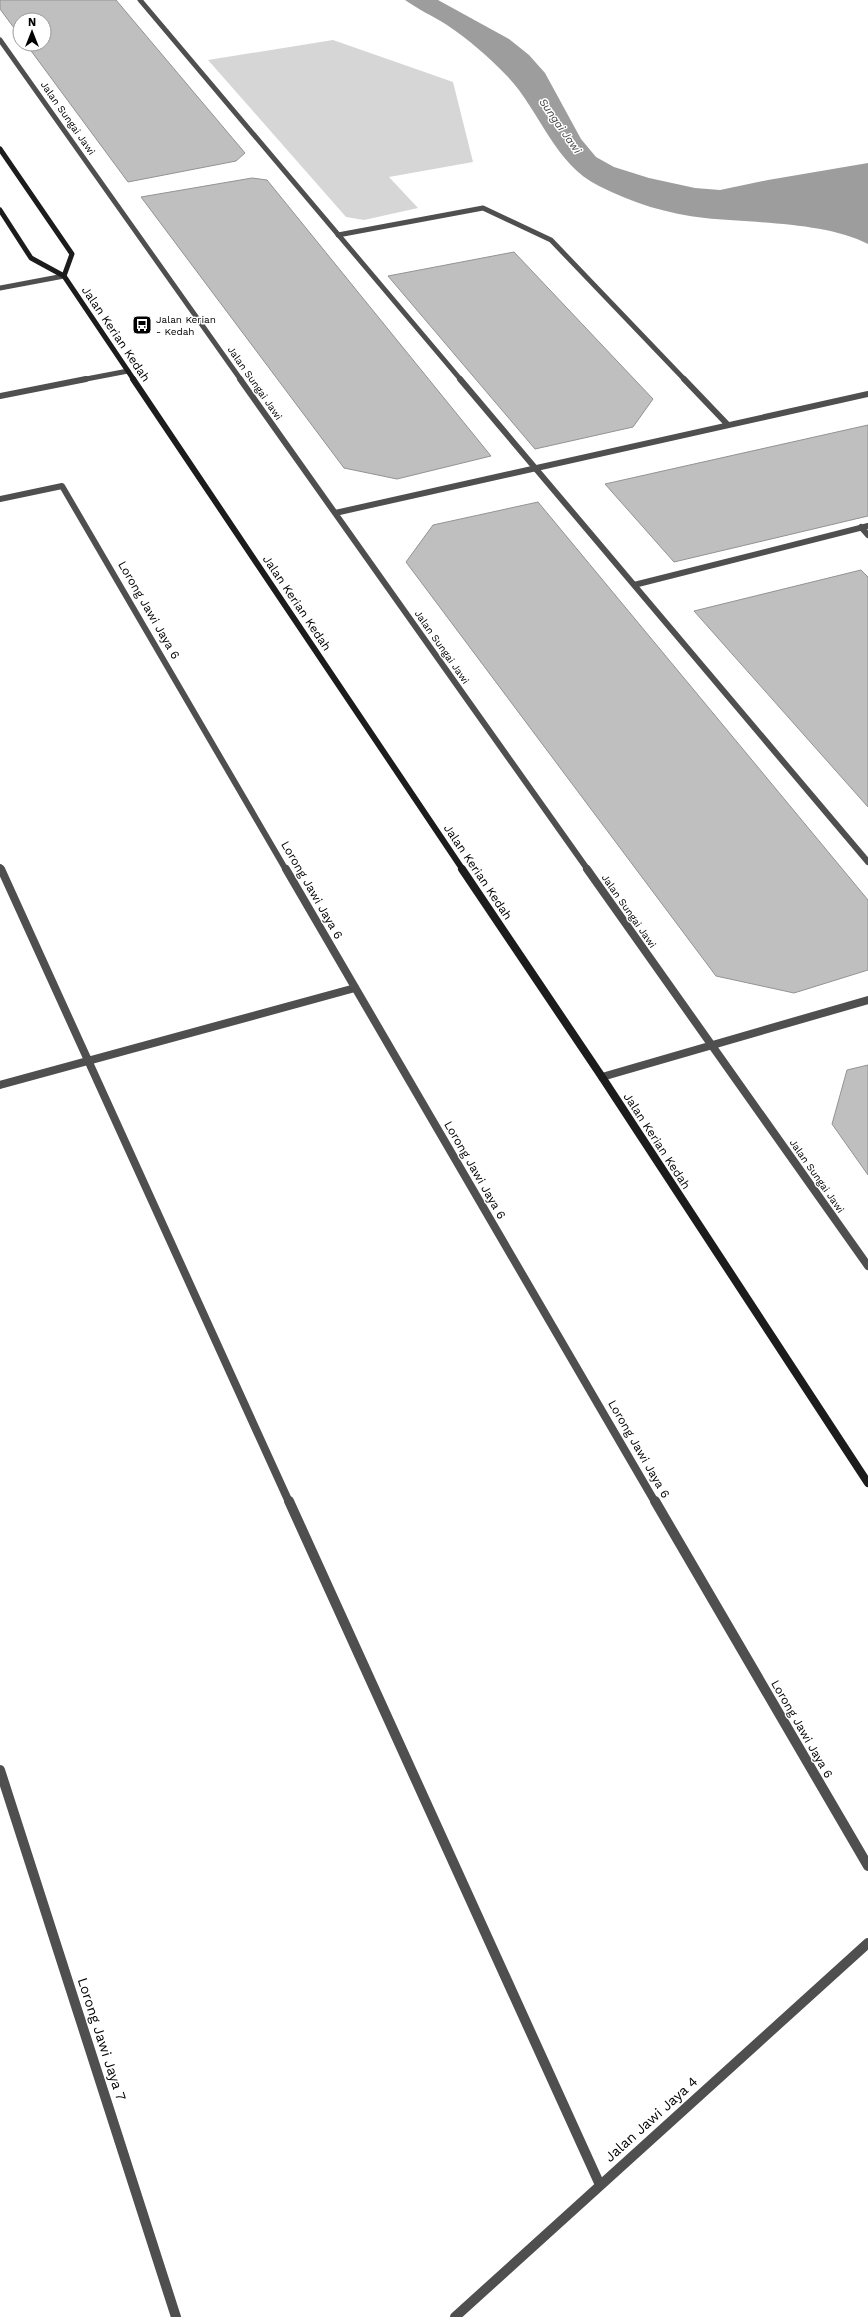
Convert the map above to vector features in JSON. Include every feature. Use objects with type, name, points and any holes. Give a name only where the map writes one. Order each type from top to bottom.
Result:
[{"type":"main road","points":[[0,149],[72,254],[64,276]]},
{"type":"main road","name":"Jalan Kerian Kedah","points":[[0,210],[31,258],[64,276],[602,1077],[868,1484]]},
{"type":"street","points":[[140,0],[868,862]]},
{"type":"street","name":"Jalan Sungai Jawi","points":[[0,40],[868,1266]]},
{"type":"street","points":[[338,235],[483,208],[551,240],[728,425]]},
{"type":"street","points":[[0,288],[64,276]]},
{"type":"street","points":[[0,396],[128,372]]},
{"type":"street","points":[[335,513],[868,394]]},
{"type":"street","name":"Lorong Jawi Jaya 6","points":[[0,499],[62,486],[868,1866]]},
{"type":"street","points":[[634,585],[868,526]]},
{"type":"street","points":[[861,527],[868,535]]},
{"type":"street","points":[[0,867],[600,2185]]},
{"type":"street","points":[[0,1085],[356,988]]},
{"type":"street","points":[[602,1077],[868,1000]]},
{"type":"street","name":"Lorong Jawi Jaya 7","points":[[0,1770],[176,2317]]},
{"type":"street","name":"Jalan Jawi Jaya 4","points":[[455,2317],[868,1943]]},
{"type":"shaded area","points":[[333,40],[453,82],[473,162],[389,177],[418,208],[364,220],[346,217],[208,60]]},
{"type":"water","name":"Sungai Jawi","points":[[405,0],[438,0],[509,39],[529,55],[545,73],[581,139],[596,157],[614,167],[649,178],[695,188],[720,190],[768,180],[868,163],[868,244],[832,231],[811,227],[705,218],[677,214],[637,203],[599,186],[583,176],[570,164],[548,135],[518,89],[493,62],[455,30]]},
{"type":"building","points":[[0,0],[116,0],[245,153],[236,161],[128,182],[32,52],[52,52],[52,12],[12,12],[12,25],[0,9]]},
{"type":"building","points":[[252,178],[267,180],[491,456],[397,479],[344,468],[141,197]]},
{"type":"building","points":[[514,252],[653,399],[633,427],[535,449],[388,276]]},
{"type":"building","points":[[868,425],[868,516],[674,562],[605,484]]},
{"type":"building","points":[[538,502],[868,900],[868,970],[794,993],[716,976],[406,562],[433,525]]},
{"type":"building","points":[[861,570],[868,577],[868,807],[694,611]]},
{"type":"building","points":[[868,1065],[868,1175],[832,1124],[847,1070]]},
{"type":"place","name":"Jalan Kerian - Kedah","points":[[142,325]]}]
